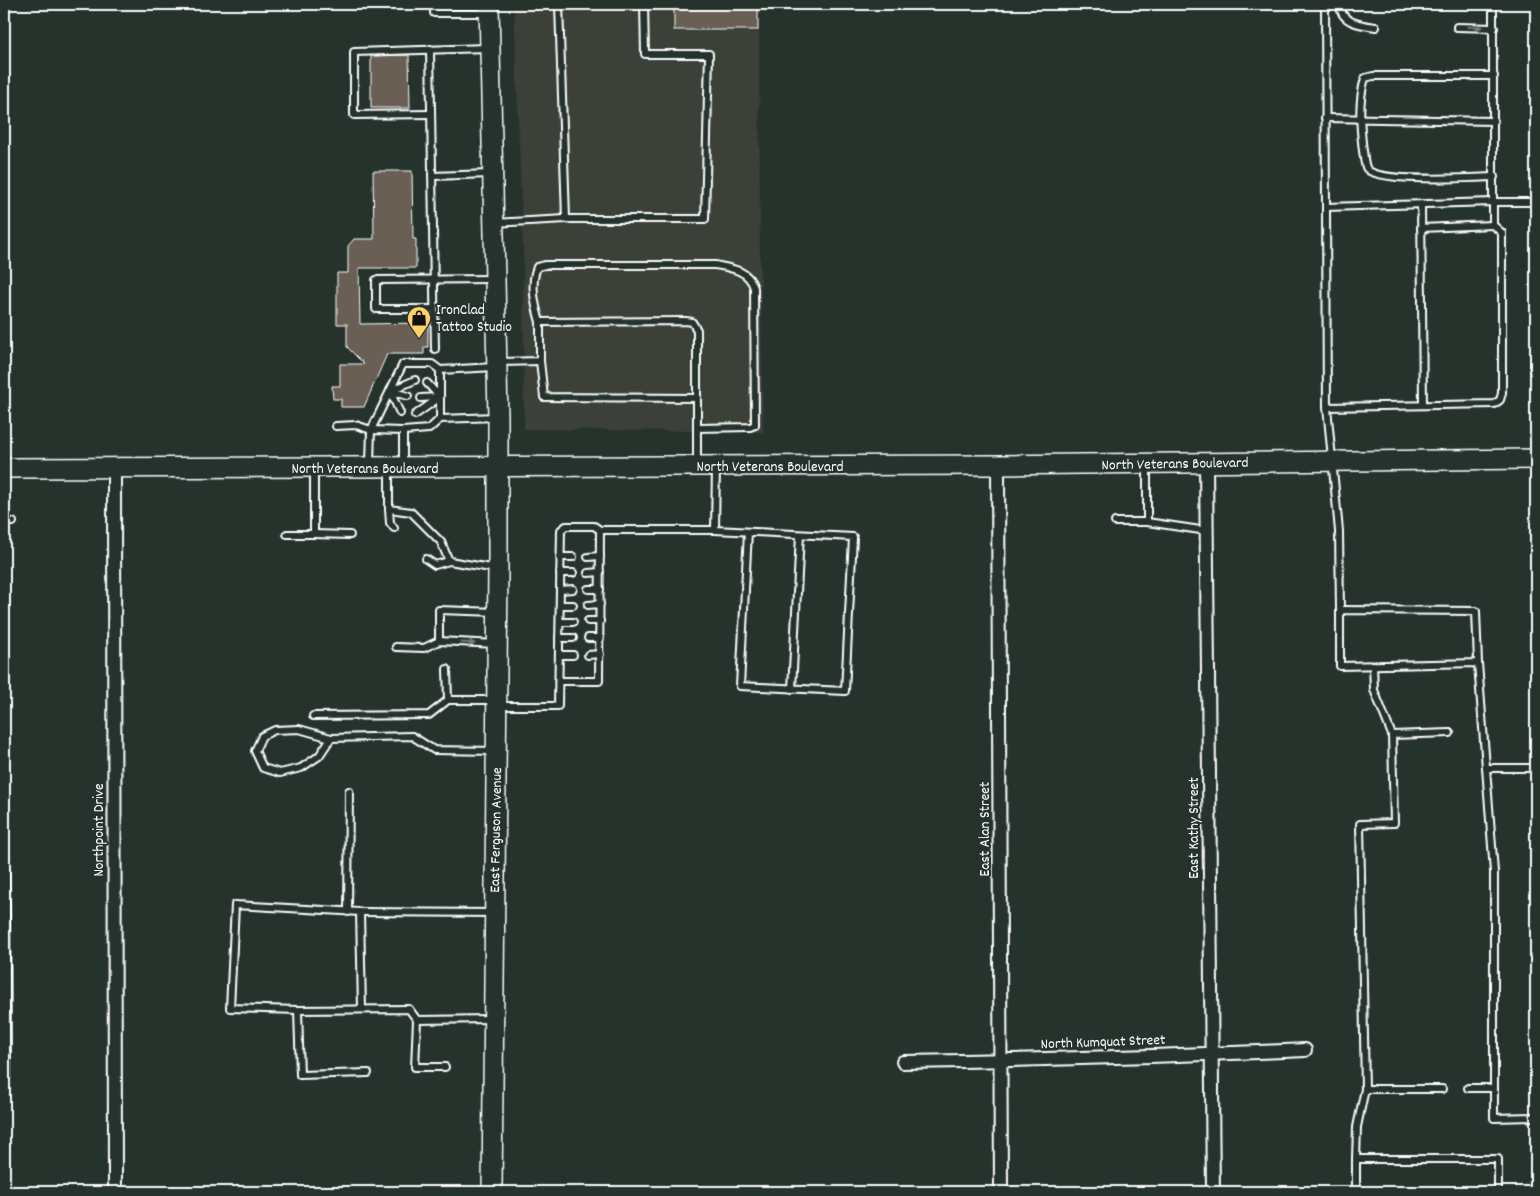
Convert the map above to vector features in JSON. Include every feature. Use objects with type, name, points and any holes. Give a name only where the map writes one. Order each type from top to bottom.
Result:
[{"type":"main road","name":"East Ferguson Avenue","points":[[489,8],[498,417],[498,612],[492,1192]]},
{"type":"main road","name":"North Veterans Boulevard","points":[[4,468],[998,465],[1536,459]]},
{"type":"street","name":"East Kathy Street","points":[[1206,463],[1213,1192]]},
{"type":"street","name":"East Alan Street","points":[[998,465],[1001,1192]]},
{"type":"street","name":"Northpoint Drive","points":[[114,469],[115,1192]]},
{"type":"street","name":"North Kumquat Street","points":[[903,1062],[1001,1061],[1305,1050]]},
{"type":"lane","points":[[434,4],[434,13],[489,8]]},
{"type":"lane","points":[[559,4],[566,219]]},
{"type":"lane","points":[[494,223],[566,219],[705,219],[709,54],[645,54],[644,4]]},
{"type":"lane","points":[[1325,4],[1327,407],[1339,531],[1340,666],[1478,663]]},
{"type":"lane","points":[[1340,4],[1340,10],[1347,19],[1356,24],[1376,27]]},
{"type":"lane","points":[[1493,4],[1493,225]]},
{"type":"lane","points":[[1456,27],[1494,28]]},
{"type":"lane","points":[[430,114],[354,116],[354,52],[490,48]]},
{"type":"lane","points":[[430,49],[435,349]]},
{"type":"lane","points":[[1494,76],[1372,76],[1364,78],[1360,118],[1365,162],[1367,169],[1373,173],[1396,178],[1494,177]]},
{"type":"lane","points":[[1325,118],[1494,120]]},
{"type":"lane","points":[[432,176],[492,174]]},
{"type":"lane","points":[[1326,207],[1536,202]]},
{"type":"lane","points":[[1421,204],[1423,406]]},
{"type":"lane","points":[[1327,407],[1494,404],[1500,400],[1502,384],[1502,233],[1493,225],[1421,228]]},
{"type":"lane","points":[[697,398],[544,397],[540,361],[540,322],[535,304],[534,274],[537,267],[545,265],[715,265],[733,268],[745,274],[752,281],[754,288],[756,425],[750,427],[697,428]]},
{"type":"lane","points":[[434,309],[376,309],[376,280],[495,278]]},
{"type":"lane","points":[[540,322],[692,322],[698,330],[697,466]]},
{"type":"lane","points":[[370,468],[371,430],[403,364],[432,364],[440,370],[540,361]]},
{"type":"lane","points":[[440,370],[440,419]]},
{"type":"lane","points":[[390,391],[415,380]]},
{"type":"lane","points":[[427,383],[440,397]]},
{"type":"lane","points":[[390,391],[408,396]]},
{"type":"lane","points":[[390,391],[400,413]]},
{"type":"lane","points":[[422,398],[440,397]]},
{"type":"lane","points":[[415,415],[440,397]]},
{"type":"lane","points":[[336,426],[356,425],[371,430],[404,431],[429,429],[440,419],[498,417]]},
{"type":"lane","points":[[394,528],[390,523],[389,509],[404,431]]},
{"type":"lane","points":[[1147,464],[1147,522]]},
{"type":"lane","points":[[715,530],[716,466]]},
{"type":"lane","points":[[314,468],[314,534]]},
{"type":"lane","points":[[389,509],[411,512],[441,542],[449,561]]},
{"type":"lane","points":[[4,522],[13,522]]},
{"type":"lane","points":[[1115,522],[1147,522],[1207,531]]},
{"type":"lane","points":[[313,716],[429,715],[448,700],[558,706],[561,530],[566,526],[594,526],[600,530],[715,530],[853,537],[845,691],[740,686],[748,532]]},
{"type":"lane","points":[[559,681],[599,681],[600,530]]},
{"type":"lane","points":[[287,534],[350,535]]},
{"type":"lane","points":[[792,689],[800,535]]},
{"type":"lane","points":[[588,556],[600,556]]},
{"type":"lane","points":[[560,557],[573,557]]},
{"type":"lane","points":[[426,559],[435,565],[449,561],[498,569]]},
{"type":"lane","points":[[588,573],[600,572]]},
{"type":"lane","points":[[560,573],[573,573]]},
{"type":"lane","points":[[560,590],[573,589]]},
{"type":"lane","points":[[588,589],[600,589]]},
{"type":"lane","points":[[588,604],[600,604]]},
{"type":"lane","points":[[560,605],[573,605]]},
{"type":"lane","points":[[439,641],[439,610],[498,612]]},
{"type":"lane","points":[[1340,610],[1476,611],[1478,663],[1494,872],[1494,1118],[1536,1117]]},
{"type":"lane","points":[[588,622],[600,621]]},
{"type":"lane","points":[[560,622],[573,622]]},
{"type":"lane","points":[[559,638],[573,638]]},
{"type":"lane","points":[[588,638],[600,638]]},
{"type":"lane","points":[[396,647],[424,648],[439,641],[497,644]]},
{"type":"lane","points":[[588,655],[600,654]]},
{"type":"lane","points":[[559,655],[573,655]]},
{"type":"lane","points":[[1356,1192],[1356,1127],[1365,1089],[1360,824],[1394,823],[1392,735],[1374,690],[1373,665]]},
{"type":"lane","points":[[448,669],[448,700]]},
{"type":"lane","points":[[331,738],[318,756],[301,768],[280,773],[263,768],[255,751],[262,736],[275,730],[300,729],[331,738],[412,736],[434,750],[496,751]]},
{"type":"lane","points":[[1392,735],[1450,734]]},
{"type":"lane","points":[[1486,768],[1536,768]]},
{"type":"lane","points":[[348,912],[349,791]]},
{"type":"lane","points":[[4,836],[5,1075]]},
{"type":"lane","points":[[445,1067],[415,1067],[417,1020],[409,1009],[298,1010],[230,1008],[235,905],[348,912],[494,913]]},
{"type":"lane","points":[[360,912],[362,1009]]},
{"type":"lane","points":[[298,1010],[300,1075],[368,1073]]},
{"type":"lane","points":[[417,1020],[493,1019]]},
{"type":"lane","points":[[1468,1088],[1494,1088]]},
{"type":"lane","points":[[1365,1089],[1442,1089]]},
{"type":"lane","points":[[1356,1159],[1498,1159],[1498,1192]]},
{"type":"shaded area","points":[[514,4],[759,4],[763,432],[524,429],[523,253]]},
{"type":"building","points":[[674,4],[758,4],[758,30],[674,30]]},
{"type":"building","points":[[409,55],[410,108],[371,108],[371,56]]},
{"type":"building","points":[[373,171],[412,171],[413,239],[416,239],[416,268],[359,268],[360,324],[428,323],[428,347],[424,347],[424,354],[387,354],[364,407],[341,407],[341,399],[333,399],[332,386],[340,386],[340,364],[364,364],[347,347],[347,324],[337,324],[337,273],[348,273],[348,246],[354,239],[374,239]]},
{"type":"place","name":"IronClad Tattoo Studio","points":[[419,339]]}]
